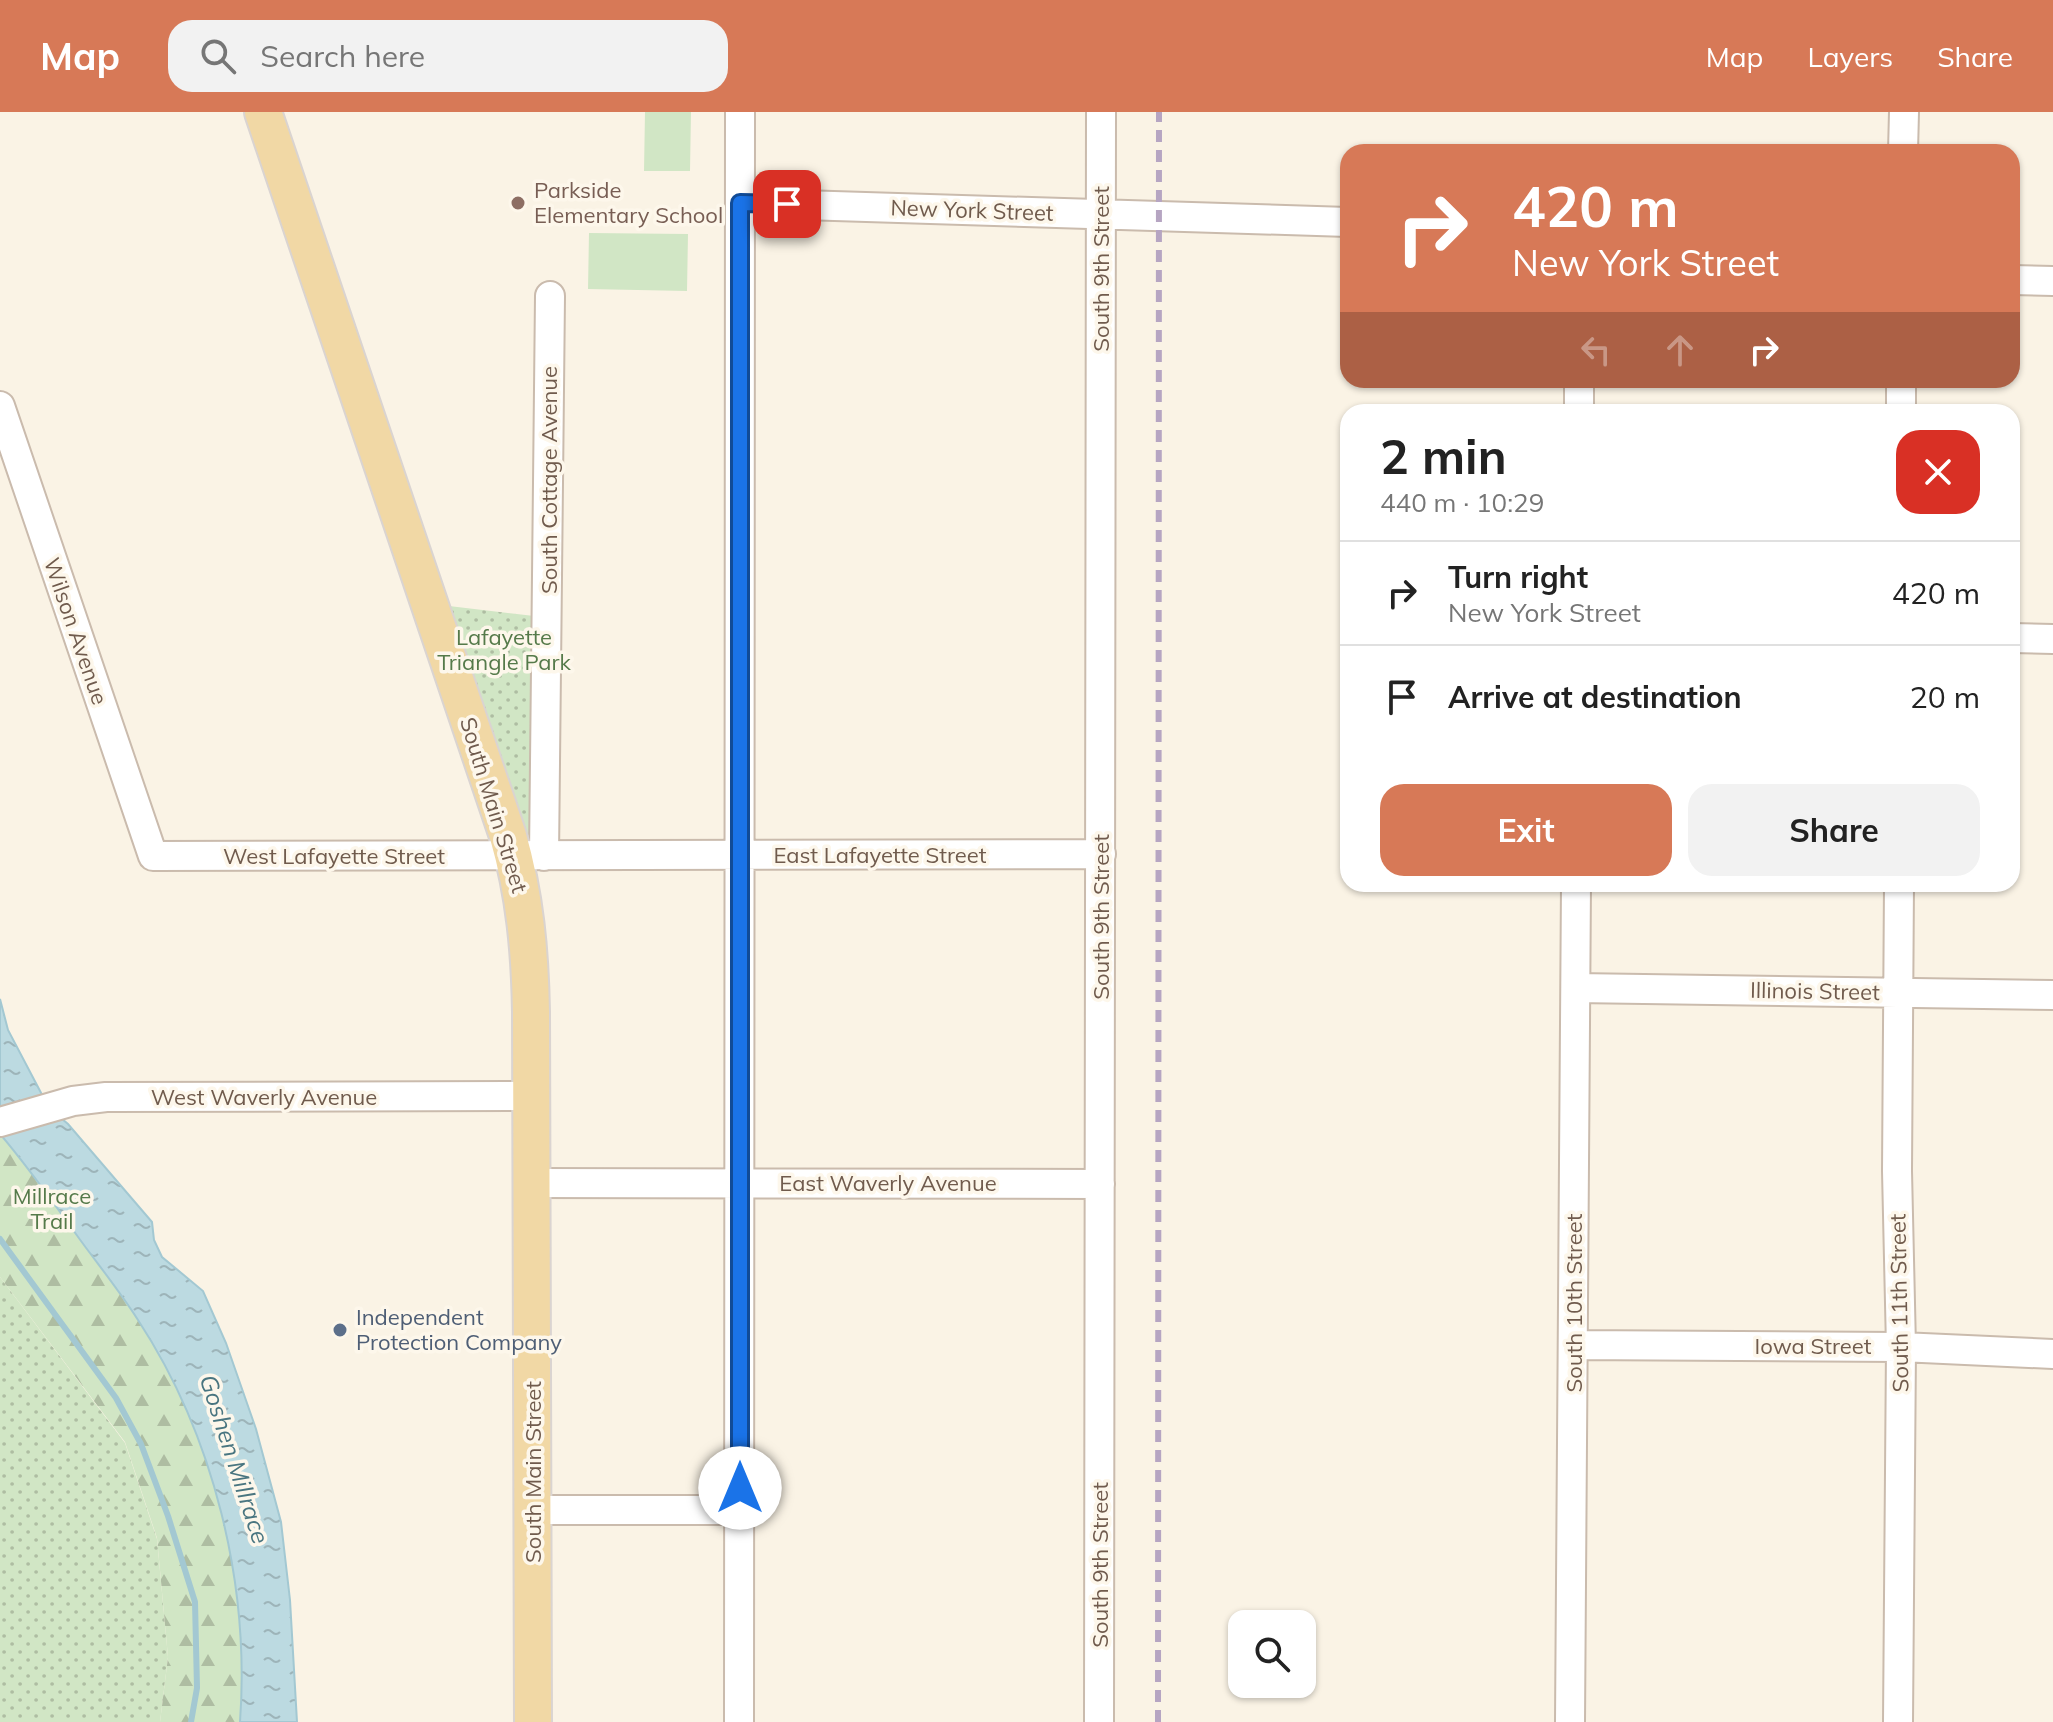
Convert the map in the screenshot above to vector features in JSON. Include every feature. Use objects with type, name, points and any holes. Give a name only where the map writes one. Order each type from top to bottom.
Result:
[{"type":"main road","name":"South Main Street","points":[[263,112],[529,856],[533,1183],[533,1722]]},
{"type":"street","points":[[739,1722],[740,112]]},
{"type":"street","name":"South 9th Street","points":[[1099,1722],[1101,112]]},
{"type":"street","points":[[1903,144],[1904,112]]},
{"type":"street","name":"New York Street","points":[[740,203],[1340,222]]},
{"type":"street","points":[[2020,280],[2053,281]]},
{"type":"street","name":"South Cottage Avenue","points":[[529,856],[550,296]]},
{"type":"street","name":"Wilson Avenue","points":[[0,406],[153,856]]},
{"type":"street","points":[[2020,638],[2053,639]]},
{"type":"street","name":"East Lafayette Street","points":[[529,856],[1101,854]]},
{"type":"street","name":"West Lafayette Street","points":[[153,856],[529,856]]},
{"type":"street","name":"South 10th Street","points":[[1570,1722],[1576,892]]},
{"type":"street","name":"South 11th Street","points":[[1898,1722],[1901,1347],[1897,1171],[1899,892]]},
{"type":"street","name":"Illinois Street","points":[[1576,988],[2053,995]]},
{"type":"street","name":"West Waverly Avenue","points":[[0,1122],[73,1101],[106,1097],[532,1096]]},
{"type":"street","name":"East Waverly Avenue","points":[[533,1183],[1100,1184]]},
{"type":"street","name":"Iowa Street","points":[[1574,1345],[1901,1347],[2053,1354]]},
{"type":"street","points":[[533,1510],[740,1510]]},
{"type":"green space","points":[[645,112],[691,112],[690,171],[644,171]]},
{"type":"green space","points":[[589,233],[688,234],[687,291],[588,289]]},
{"type":"green space","name":"Lafayette Triangle Park","points":[[449,606],[543,617],[537,835],[527,835]]},
{"type":"green space","name":"Millrace Trail","points":[[0,1134],[131,1310],[165,1365],[187,1412],[221,1513],[232,1565],[242,1670],[240,1722],[160,1722],[168,1657],[157,1538],[125,1442],[0,1277]]},
{"type":"green space","points":[[0,1277],[125,1443],[157,1539],[168,1657],[160,1722],[0,1722]]},
{"type":"water","name":"Goshen Millrace","points":[[0,999],[8,1030],[49,1108],[68,1124],[152,1222],[154,1240],[162,1257],[203,1291],[226,1343],[256,1429],[281,1522],[290,1600],[297,1722],[240,1722],[242,1670],[239,1617],[221,1513],[206,1462],[165,1365],[138,1320],[0,1134]]},
{"type":"waterway","points":[[0,1239],[116,1398],[141,1444],[195,1602],[197,1688],[191,1722]]},
{"type":"railway","points":[[1158,1722],[1159,112]]},
{"type":"place","name":"Parkside Elementary School","points":[[518,203]]},
{"type":"place","name":"Independent Protection Company","points":[[340,1330]]},
{"type":"route","points":[[740,1488],[740,203],[787,204]]}]
